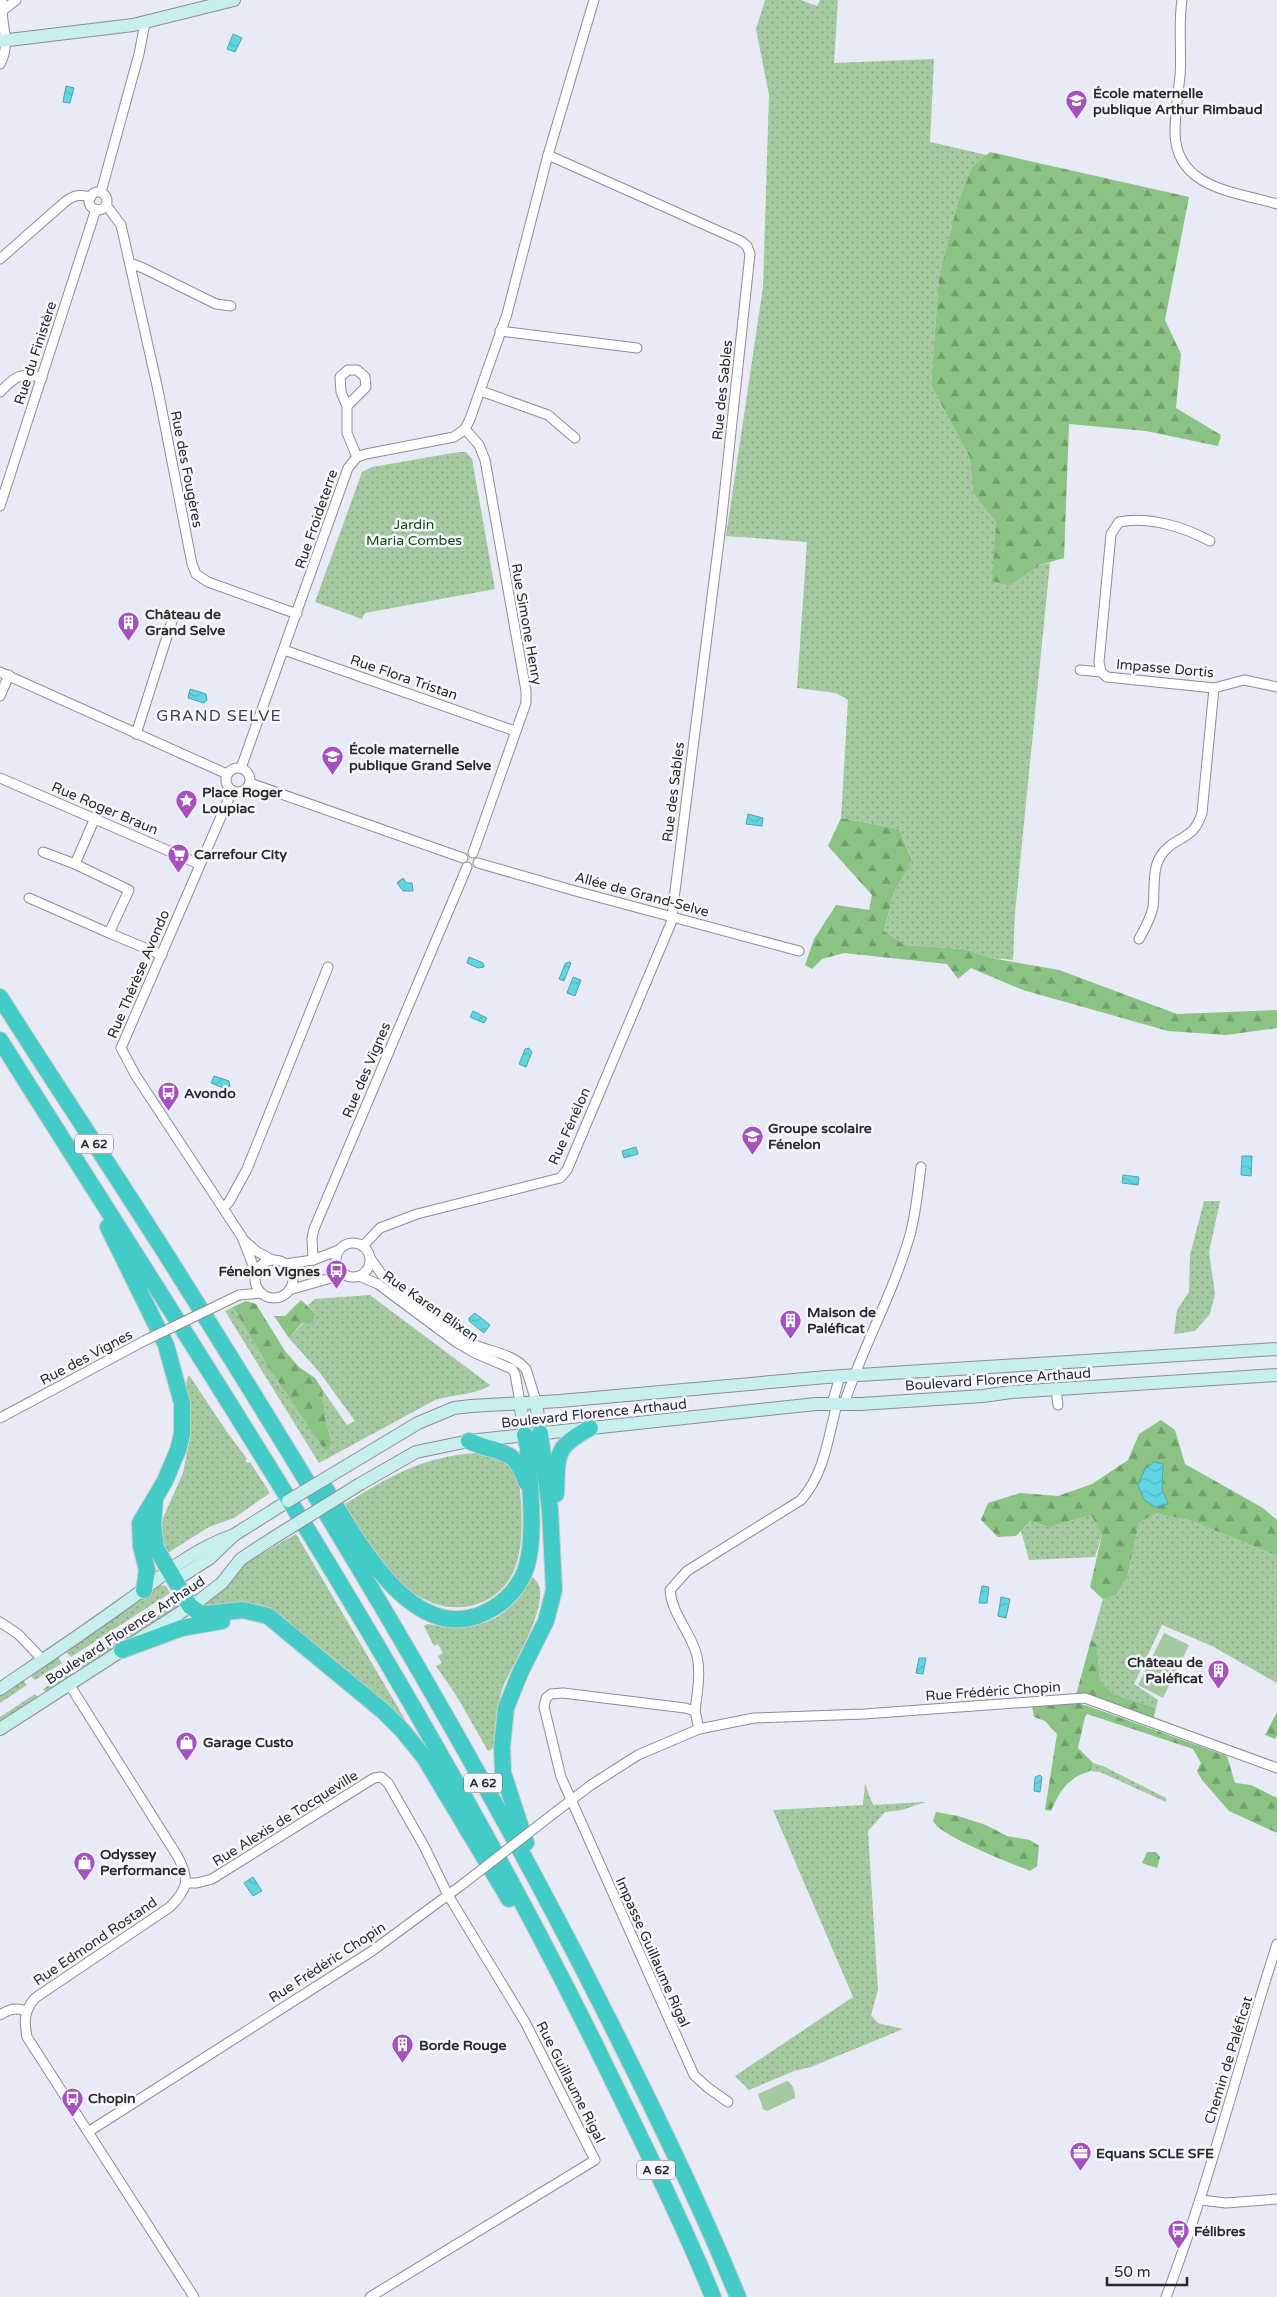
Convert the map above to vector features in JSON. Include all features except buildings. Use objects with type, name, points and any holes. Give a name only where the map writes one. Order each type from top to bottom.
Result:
[{"type":"highway","name":"A 62","points":[[0,997],[189,1290],[374,1592],[541,1885],[677,2158],[738,2297]]},
{"type":"highway","name":"A 62","points":[[0,1040],[195,1346],[390,1665],[478,1820],[562,1976],[596,2045],[655,2166],[713,2297]]},
{"type":"highway","points":[[71,1153],[166,1345],[177,1378],[182,1403],[182,1434],[172,1464],[155,1500],[140,1523],[141,1546],[147,1570],[144,1590]]},
{"type":"highway","points":[[189,1290],[210,1304],[356,1538],[395,1589],[417,1608],[438,1616],[465,1618],[483,1614],[508,1598],[521,1578],[530,1550],[529,1491],[533,1434]]},
{"type":"highway","points":[[550,1510],[556,1494],[559,1453],[570,1440],[590,1428]]},
{"type":"highway","points":[[533,1434],[550,1510],[555,1578],[553,1599],[546,1621],[520,1673],[506,1708],[502,1747],[503,1774],[541,1885]]},
{"type":"highway","points":[[469,1441],[484,1448],[501,1451],[514,1458],[522,1470],[529,1491]]},
{"type":"highway","points":[[155,1500],[153,1537],[159,1556],[190,1606],[200,1613],[206,1614],[243,1610],[268,1616],[383,1711],[402,1730],[424,1757],[596,2045]]},
{"type":"highway","points":[[122,1650],[182,1628],[228,1619],[253,1619],[277,1623]]},
{"type":"street","points":[[0,64],[6,51],[3,40],[2,0]]},
{"type":"street","points":[[1,12],[16,0]]},
{"type":"street","points":[[3,40],[145,22],[234,0]]},
{"type":"street","points":[[347,406],[347,433],[357,458],[366,454],[454,437],[465,429],[481,391],[518,273],[548,155],[594,0]]},
{"type":"street","points":[[1182,0],[1179,50],[1180,71],[1175,134],[1183,166],[1196,178],[1220,188],[1277,204]]},
{"type":"street","points":[[101,192],[139,54],[145,22]]},
{"type":"street","name":"Rue des Sables","points":[[548,155],[742,242],[747,246],[750,254],[721,525],[672,916]]},
{"type":"street","points":[[0,259],[73,196],[91,197],[95,193],[101,192]]},
{"type":"street","points":[[91,197],[91,205],[96,209],[102,208],[106,205],[106,197],[101,192]]},
{"type":"street","name":"Rue des Fougères","points":[[106,205],[121,225],[192,564],[196,574],[208,582],[297,614]]},
{"type":"street","name":"Rue du Finistère","points":[[0,506],[96,209]]},
{"type":"street","points":[[130,263],[216,304],[231,306]]},
{"type":"street","points":[[500,331],[637,348]]},
{"type":"street","points":[[0,392],[19,376],[26,374],[42,378]]},
{"type":"street","points":[[481,391],[548,415],[575,438]]},
{"type":"street","name":"Rue Simone Henry","points":[[465,429],[479,445],[484,460],[526,691],[526,703],[473,853]]},
{"type":"street","name":"Rue Froideterre","points":[[241,768],[348,468],[357,458]]},
{"type":"street","points":[[1101,672],[1099,662],[1111,534],[1119,522],[1136,519],[1189,530],[1210,541]]},
{"type":"street","points":[[136,734],[172,620]]},
{"type":"street","name":"Rue Flora Tristan","points":[[284,650],[515,731]]},
{"type":"street","name":"Impasse Dortis","points":[[1080,670],[1101,672],[1107,677],[1214,688],[1244,680],[1277,687]]},
{"type":"street","points":[[0,696],[4,673],[227,774]]},
{"type":"street","points":[[1139,940],[1153,910],[1156,869],[1160,858],[1167,848],[1190,835],[1198,825],[1202,813],[1214,688]]},
{"type":"street","points":[[233,768],[241,768],[249,774],[250,783],[244,791],[232,791],[226,784],[227,774],[233,768]]},
{"type":"street","name":"Rue Roger Braun","points":[[0,778],[199,864]]},
{"type":"street","points":[[250,783],[463,858]]},
{"type":"street","name":"Rue Thérèse Avondo","points":[[223,1208],[136,1076],[121,1048],[232,791]]},
{"type":"street","points":[[75,864],[95,818]]},
{"type":"street","points":[[43,852],[75,864],[129,890],[109,933]]},
{"type":"street","points":[[467,853],[473,853],[477,856],[478,863],[473,867],[467,867],[463,863],[463,858],[467,853]]},
{"type":"street","name":"Allée de Grand-Selve","points":[[478,863],[799,951]]},
{"type":"street","name":"Rue des Vignes","points":[[313,1260],[312,1238],[314,1228],[467,867]]},
{"type":"street","points":[[29,898],[162,955]]},
{"type":"street","name":"Rue Fénélon","points":[[363,1246],[380,1228],[417,1214],[560,1178],[567,1170],[671,923],[672,916]]},
{"type":"street","points":[[242,1237],[261,1293],[265,1296],[276,1298],[289,1290],[345,1274],[359,1276],[368,1269],[369,1253],[363,1246],[353,1243],[313,1260],[286,1264],[272,1260],[256,1251],[242,1237],[223,1208],[229,1202],[247,1168],[328,967]]},
{"type":"street","points":[[837,1404],[854,1375],[864,1348],[893,1285],[910,1234],[921,1167]]},
{"type":"street","points":[[339,1250],[337,1263],[345,1274]]},
{"type":"street","name":"Rue Karen Blixen","points":[[370,1258],[383,1276],[468,1342],[480,1348],[512,1357],[522,1365],[526,1369],[536,1401]]},
{"type":"street","points":[[256,1277],[262,1264],[272,1260]]},
{"type":"street","points":[[286,1264],[292,1275],[289,1290]]},
{"type":"street","name":"Rue Karen Blixen","points":[[359,1276],[378,1284],[456,1342],[475,1353],[508,1366],[515,1374],[520,1402]]},
{"type":"street","name":"Rue des Vignes","points":[[239,1295],[256,1277]]},
{"type":"street","name":"Rue des Vignes","points":[[0,1418],[144,1341],[239,1295],[261,1293]]},
{"type":"street","name":"Boulevard Florence Arthaud","points":[[0,1689],[144,1590],[171,1576],[208,1544],[234,1535],[418,1423],[441,1413],[471,1406],[560,1401],[840,1376],[1277,1349]]},
{"type":"street","name":"Boulevard Florence Arthaud","points":[[0,1730],[217,1587],[245,1555],[406,1456],[439,1445],[732,1414],[789,1406],[994,1396],[1011,1392],[1277,1375]]},
{"type":"street","points":[[699,1729],[695,1711],[699,1678],[697,1656],[677,1615],[671,1600],[670,1590],[687,1571],[801,1500],[810,1490],[821,1466],[837,1404],[840,1376]]},
{"type":"street","points":[[1056,1389],[1058,1405]]},
{"type":"street","points":[[533,1434],[536,1401]]},
{"type":"street","points":[[520,1402],[533,1434]]},
{"type":"street","points":[[0,1622],[18,1634],[42,1659]]},
{"type":"street","points":[[69,1684],[178,1857],[185,1871],[186,1883]]},
{"type":"street","points":[[570,1800],[561,1777],[544,1707],[546,1698],[551,1694],[563,1693],[695,1711]]},
{"type":"street","name":"Rue Frédéric Chopin","points":[[88,2132],[372,1951],[463,1884],[570,1800],[638,1755],[699,1729],[754,1718],[864,1714],[1085,1698],[1277,1768]]},
{"type":"street","name":"Rue Alexis de Tocqueville","points":[[186,1883],[197,1883],[212,1879],[374,1778],[381,1777],[388,1783],[424,1846],[448,1895]]},
{"type":"street","name":"Impasse Guillaume Rigal","points":[[570,1800],[694,2075],[728,2102]]},
{"type":"street","name":"Rue Edmond Rostand","points":[[26,2010],[35,1998],[45,1990],[170,1908],[182,1896],[186,1883]]},
{"type":"street","name":"Rue Guillaume Rigal","points":[[370,2297],[595,2160],[526,2022],[448,1895]]},
{"type":"street","name":"Chemin de Paléficat","points":[[1166,2297],[1200,2200],[1277,1944]]},
{"type":"street","points":[[0,2015],[11,2009],[20,2008],[26,2010],[24,2023],[27,2037],[194,2297]]},
{"type":"street","points":[[1200,2200],[1226,2203],[1277,2199]]},
{"type":"green space","points":[[765,0],[801,0],[817,6],[820,0],[838,0],[834,63],[934,59],[930,142],[987,155],[972,167],[958,202],[939,276],[931,385],[970,458],[973,493],[996,523],[993,581],[1010,586],[1040,565],[1050,563],[1015,913],[1013,960],[991,958],[964,949],[904,945],[884,932],[894,892],[912,859],[899,829],[841,818],[848,700],[836,693],[797,688],[807,542],[726,536],[763,287],[769,95],[756,29]]},
{"type":"green space","points":[[990,152],[1189,197],[1165,320],[1181,354],[1176,408],[1221,435],[1218,446],[1146,431],[1069,424],[1064,558],[1040,565],[1010,586],[992,581],[996,523],[973,493],[970,458],[931,385],[939,276],[958,202],[972,167]]},
{"type":"green space","name":"Jardin Maria Combes","points":[[466,452],[472,459],[495,589],[365,613],[362,619],[315,602],[362,472],[372,467]]},
{"type":"green space","points":[[841,818],[899,829],[912,860],[894,892],[884,931],[904,945],[964,949],[991,958],[1059,970],[1177,1014],[1277,1010],[1277,1028],[1226,1035],[1168,1031],[1023,990],[971,968],[958,979],[947,964],[844,953],[822,959],[812,969],[805,965],[814,939],[836,905],[869,910],[872,895],[828,846]]},
{"type":"green space","points":[[1204,1201],[1220,1201],[1209,1252],[1215,1294],[1210,1314],[1195,1331],[1174,1334],[1177,1310],[1189,1292],[1190,1255]]},
{"type":"green space","points":[[370,1295],[490,1385],[473,1392],[435,1400],[319,1463],[225,1311],[233,1307],[269,1368],[325,1451],[331,1439],[326,1423],[322,1389],[347,1425],[355,1421],[320,1373],[289,1338],[314,1312],[308,1305],[315,1299]]},
{"type":"green space","points":[[301,1300],[314,1312],[313,1323],[302,1323],[289,1338],[274,1316],[285,1316]]},
{"type":"green space","points":[[246,1301],[256,1304],[285,1351],[299,1367],[315,1378],[322,1389],[326,1423],[331,1439],[329,1449],[325,1451],[269,1368],[233,1307]]},
{"type":"green space","points":[[189,1375],[247,1459],[245,1461],[250,1462],[270,1493],[234,1518],[209,1527],[166,1554],[161,1533],[163,1518],[183,1473],[190,1438],[189,1399],[186,1383]]},
{"type":"green space","points":[[1161,1420],[1175,1430],[1185,1464],[1263,1508],[1277,1520],[1277,1556],[1192,1521],[1156,1513],[1139,1523],[1127,1578],[1116,1595],[1103,1599],[1090,1587],[1102,1535],[1091,1515],[1049,1527],[1030,1521],[1016,1536],[998,1537],[981,1520],[988,1503],[1020,1493],[1058,1496],[1092,1484],[1128,1460],[1139,1434]],"holes":[[[1154,1462],[1163,1464],[1162,1489]]]},
{"type":"green space","points":[[477,1453],[507,1460],[518,1476],[522,1519],[519,1554],[508,1582],[489,1599],[466,1607],[440,1605],[428,1601],[401,1584],[379,1559],[345,1504],[392,1477],[423,1463],[440,1458]]},
{"type":"green space","points":[[1156,1513],[1192,1521],[1277,1556],[1277,1683],[1212,1646],[1162,1625],[1134,1684],[1158,1700],[1156,1708],[1113,1694],[1100,1680],[1097,1646],[1091,1640],[1103,1599],[1116,1595],[1127,1578],[1139,1523]]},
{"type":"green space","points":[[1091,1515],[1102,1535],[1095,1557],[1029,1560],[1021,1531],[1030,1521],[1049,1527]]},
{"type":"green space","points":[[296,1534],[410,1728],[283,1618],[203,1607],[202,1604],[248,1561]]},
{"type":"green space","points":[[532,1577],[539,1585],[540,1598],[537,1613],[531,1630],[503,1687],[497,1710],[494,1748],[488,1751],[456,1695],[436,1666],[442,1663],[438,1656],[443,1653],[438,1644],[434,1646],[424,1626],[427,1624],[461,1627],[489,1621],[512,1605],[523,1593]]},
{"type":"green space","points":[[161,1585],[166,1586],[170,1593],[71,1657],[65,1651]]},
{"type":"green space","points":[[176,1603],[178,1608],[82,1670],[78,1666]]},
{"type":"green space","points":[[1164,1633],[1189,1645],[1163,1698],[1138,1685]]},
{"type":"green space","points":[[1091,1640],[1097,1645],[1100,1680],[1113,1694],[1156,1708],[1153,1720],[1076,1695]]},
{"type":"green space","points":[[57,1656],[62,1663],[35,1680],[30,1675]]},
{"type":"green space","points":[[70,1671],[74,1675],[47,1693],[43,1689]]},
{"type":"green space","points":[[23,1680],[27,1685],[0,1703],[0,1696]]},
{"type":"green space","points":[[35,1694],[39,1698],[0,1723],[0,1717]]},
{"type":"green space","points":[[1074,1702],[1227,1756],[1235,1783],[1251,1785],[1277,1798],[1277,1833],[1229,1811],[1202,1780],[1197,1771],[1201,1763],[1193,1749],[1087,1714],[1078,1748],[1093,1763],[1090,1771],[1070,1781],[1061,1791],[1051,1811],[1045,1810],[1057,1734],[1045,1721],[1034,1717],[1032,1706]]},
{"type":"green space","points":[[1277,1712],[1277,1735],[1275,1739],[1265,1735]]},
{"type":"green space","points":[[1093,1763],[1103,1766],[1166,1798],[1166,1802],[1100,1772],[1090,1771]]},
{"type":"green space","points":[[865,1784],[873,1805],[925,1802],[902,1810],[885,1812],[868,1831],[878,1990],[871,2015],[878,2023],[903,2029],[749,2090],[735,2076],[853,1997],[773,1810],[863,1805]]},
{"type":"green space","points":[[936,1812],[958,1816],[986,1825],[1007,1836],[1030,1840],[1039,1846],[1037,1866],[1030,1871],[962,1842],[933,1821]]},
{"type":"green space","points":[[1147,1852],[1156,1852],[1160,1857],[1157,1868],[1142,1863]]},
{"type":"green space","points":[[787,2081],[793,2088],[795,2098],[767,2111],[763,2109],[758,2094]]},
{"type":"water","points":[[233,34],[242,38],[235,52],[227,49]]},
{"type":"water","points":[[66,86],[74,88],[70,103],[63,102]]},
{"type":"water","points":[[190,689],[206,694],[207,700],[204,703],[188,698]]},
{"type":"water","points":[[748,814],[763,818],[762,826],[746,824]]},
{"type":"water","points":[[403,878],[406,883],[412,883],[413,891],[403,891],[397,883]]},
{"type":"water","points":[[469,957],[483,963],[484,967],[478,968],[467,963]]},
{"type":"water","points":[[571,963],[564,981],[559,979],[565,964]]},
{"type":"water","points":[[573,977],[581,980],[575,996],[567,993]]},
{"type":"water","points":[[473,1011],[487,1018],[484,1023],[470,1017]]},
{"type":"water","points":[[529,1048],[532,1052],[526,1067],[519,1064],[525,1049]]},
{"type":"water","points":[[214,1076],[229,1081],[230,1086],[226,1089],[211,1083]]},
{"type":"water","points":[[636,1147],[638,1154],[624,1158],[622,1151]]},
{"type":"water","points":[[1242,1156],[1252,1156],[1251,1176],[1241,1175]]},
{"type":"water","points":[[1123,1175],[1139,1177],[1138,1185],[1122,1183]]},
{"type":"water","points":[[475,1313],[490,1325],[484,1333],[469,1321],[469,1318]]},
{"type":"water","points":[[1154,1462],[1163,1464],[1162,1489],[1168,1504],[1156,1507],[1144,1500],[1138,1485],[1145,1469]]},
{"type":"water","points":[[982,1586],[989,1587],[987,1603],[979,1603]]},
{"type":"water","points":[[1001,1597],[1010,1599],[1006,1618],[998,1616]]},
{"type":"water","points":[[919,1658],[926,1658],[923,1674],[916,1673]]},
{"type":"water","points":[[1040,1775],[1042,1777],[1040,1792],[1034,1791],[1035,1777]]},
{"type":"water","points":[[253,1877],[262,1891],[253,1896],[244,1883]]},
{"type":"place","name":"École maternelle publique Arthur Rimbaud","points":[[1077,120]]},
{"type":"place","name":"Château de Grand Selve","points":[[129,641]]},
{"type":"place","name":"École maternelle publique Grand Selve","points":[[333,776]]},
{"type":"place","name":"Place Roger Loupiac","points":[[186,819]]},
{"type":"place","name":"Carrefour City","points":[[178,873]]},
{"type":"place","name":"Avondo","points":[[168,1112]]},
{"type":"place","name":"Groupe scolaire Fénelon","points":[[752,1155]]},
{"type":"place","name":"Fénelon Vignes","points":[[336,1290]]},
{"type":"place","name":"Maison de Paléficat","points":[[791,1339]]},
{"type":"place","name":"Château de Paléficat","points":[[1219,1689]]},
{"type":"place","name":"Garage Custo","points":[[187,1761]]},
{"type":"place","name":"Odyssey Performance","points":[[84,1881]]},
{"type":"place","name":"Borde Rouge","points":[[403,2064]]},
{"type":"place","name":"Chopin","points":[[72,2117]]},
{"type":"place","name":"Equans SCLE SFE","points":[[1080,2172]]},
{"type":"place","name":"Félibres","points":[[1178,2250]]},
{"type":"district","name":"GRAND SELVE","points":[[219,715]]}]
